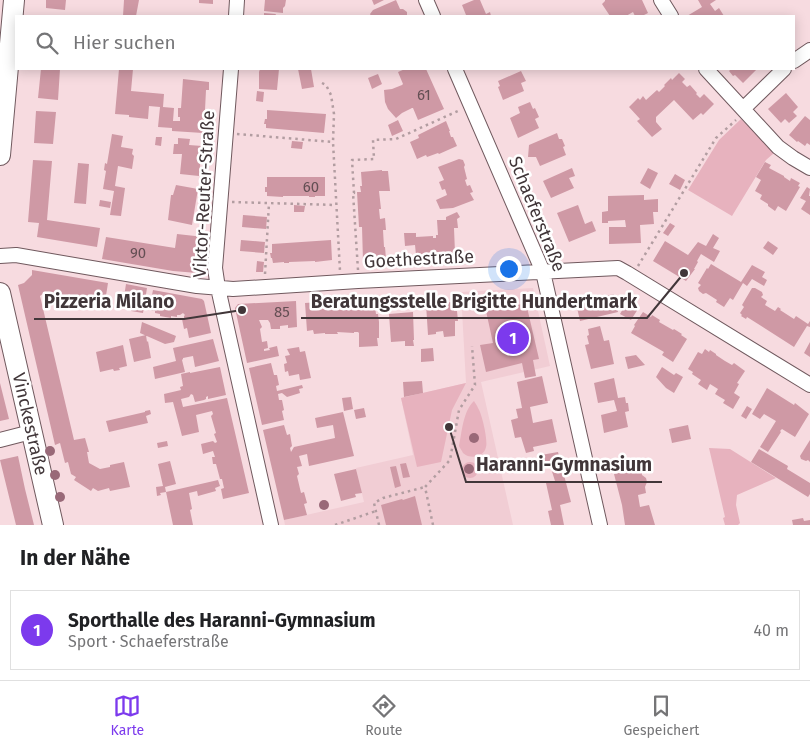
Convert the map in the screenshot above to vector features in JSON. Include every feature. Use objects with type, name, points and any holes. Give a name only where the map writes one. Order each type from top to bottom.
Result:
[{"type":"street","points":[[0,155],[14,0]]},
{"type":"street","points":[[236,15],[237,0]]},
{"type":"street","points":[[426,0],[432,15]]},
{"type":"street","points":[[661,0],[670,15]]},
{"type":"street","points":[[795,60],[810,50]]},
{"type":"street","name":"Viktor-Reuter-Straße","points":[[231,70],[215,268],[271,525]]},
{"type":"street","name":"Schaeferstraße","points":[[455,70],[543,272],[600,525]]},
{"type":"street","points":[[707,70],[778,147],[810,168]]},
{"type":"street","points":[[743,109],[783,70]]},
{"type":"street","name":"Goethestraße","points":[[0,256],[16,255],[218,288],[264,288],[340,282],[618,268],[810,385]]},
{"type":"street","name":"Vinckestraße","points":[[0,293],[53,525]]},
{"type":"street","points":[[0,440],[31,432]]},
{"type":"path","points":[[322,83],[326,85],[331,95],[334,114],[333,142],[340,282]]},
{"type":"path","points":[[358,281],[352,160],[374,159],[373,140],[396,139],[470,105]]},
{"type":"path","points":[[632,276],[716,138],[739,117],[743,109]]},
{"type":"path","points":[[226,133],[333,142]]},
{"type":"path","points":[[220,202],[336,205]]},
{"type":"path","points":[[264,288],[269,203]]},
{"type":"path","points":[[379,525],[374,503],[383,498],[425,487],[450,460],[459,410],[475,386],[472,346]]},
{"type":"path","points":[[425,487],[433,525]]},
{"type":"path","points":[[335,525],[376,511]]},
{"type":"shaded area","points":[[741,119],[774,153],[766,160],[732,216],[688,190],[719,140]]},
{"type":"shaded area","points":[[533,288],[550,366],[481,382],[513,525],[285,525],[284,520],[364,502],[356,468],[413,455],[401,398],[466,383],[461,292]]},
{"type":"shaded area","points":[[466,383],[452,410],[441,462],[417,467],[401,398]]},
{"type":"shaded area","points":[[474,401],[481,416],[486,447],[483,453],[473,457],[463,453],[459,446],[467,410]]},
{"type":"shaded area","points":[[709,448],[730,449],[776,478],[737,495],[736,505],[740,523],[738,525],[725,525],[723,518],[725,517]]},
{"type":"shaded area","points":[[470,462],[478,470],[470,478],[462,470]]},
{"type":"building","points":[[46,0],[66,0],[65,10],[46,8]]},
{"type":"building","points":[[124,0],[139,0],[136,15],[123,15]]},
{"type":"building","points":[[199,0],[213,0],[213,4],[199,3]]},
{"type":"building","points":[[265,0],[286,0],[283,13],[264,11]]},
{"type":"building","points":[[372,0],[384,0],[374,5]]},
{"type":"building","points":[[396,0],[400,9],[407,12],[407,15],[370,15],[373,10]]},
{"type":"building","points":[[474,0],[480,0],[486,14],[490,12],[491,15],[466,15],[462,5]]},
{"type":"building","points":[[642,0],[648,13],[644,15],[634,15],[633,12],[628,15],[609,15],[602,4],[605,1]]},
{"type":"building","points":[[698,0],[716,0],[710,4],[715,11],[719,8],[723,15],[689,15],[702,7]]},
{"type":"building","points":[[264,13],[276,14],[276,15],[264,15]]},
{"type":"building","points":[[41,70],[60,70],[58,100],[38,98]]},
{"type":"building","points":[[119,70],[133,70],[131,91],[164,94],[163,107],[174,108],[173,121],[180,121],[178,108],[181,108],[183,79],[209,82],[209,90],[206,90],[205,133],[172,131],[172,128],[158,127],[160,107],[149,106],[148,119],[115,114]]},
{"type":"building","points":[[260,70],[279,70],[277,90],[259,89]]},
{"type":"building","points":[[298,70],[311,70],[314,87],[302,89]]},
{"type":"building","points":[[403,70],[426,70],[444,109],[418,120],[412,108],[396,118],[385,102],[384,90],[403,84],[398,72]]},
{"type":"building","points":[[730,70],[756,70],[743,83]]},
{"type":"building","points":[[521,71],[526,81],[521,83],[524,91],[503,100],[498,87],[500,86],[498,81]]},
{"type":"building","points":[[679,73],[685,79],[682,82],[687,87],[690,85],[700,98],[704,94],[714,104],[703,115],[701,113],[693,120],[674,100],[656,117],[656,122],[662,129],[652,137],[637,121],[640,119],[629,107],[638,98],[640,100],[643,96],[646,100],[657,90],[659,92],[671,78],[672,80]]},
{"type":"building","points":[[378,74],[382,84],[372,89],[368,78]]},
{"type":"building","points":[[257,91],[264,92],[263,102],[256,101]]},
{"type":"building","points":[[786,93],[798,107],[793,112],[797,116],[789,123],[785,119],[781,123],[768,109]]},
{"type":"building","points":[[530,102],[539,117],[535,119],[539,128],[518,138],[510,118],[520,113],[518,107]]},
{"type":"building","points":[[267,110],[326,114],[324,133],[266,128],[266,124],[264,124],[265,119],[267,119]]},
{"type":"building","points":[[36,111],[56,112],[53,144],[34,143]]},
{"type":"building","points":[[805,116],[810,120],[810,145],[807,143],[805,146],[789,135]]},
{"type":"building","points":[[398,120],[403,131],[392,136],[388,125]]},
{"type":"building","points":[[446,121],[451,137],[453,137],[457,146],[439,154],[427,157],[426,155],[417,159],[410,142],[419,138],[418,135]]},
{"type":"building","points":[[557,133],[565,146],[563,147],[566,155],[540,166],[536,157],[528,157],[529,145]]},
{"type":"building","points":[[112,134],[123,136],[121,147],[133,149],[132,154],[134,156],[132,169],[118,166],[115,186],[125,188],[121,216],[110,215],[114,191],[103,189],[106,171],[104,170],[105,163],[107,164]]},
{"type":"building","points":[[156,137],[162,137],[161,146],[155,145]]},
{"type":"building","points":[[178,138],[190,139],[189,145],[202,146],[199,176],[180,174],[182,154],[173,154],[174,144],[178,144]]},
{"type":"building","points":[[292,141],[303,142],[302,149],[291,148]]},
{"type":"building","points":[[459,159],[463,160],[465,165],[467,179],[465,180],[467,186],[470,185],[473,192],[470,193],[474,200],[453,208],[440,209],[436,200],[447,195],[445,189],[442,190],[439,182],[444,180],[438,167]]},
{"type":"building","points":[[33,160],[52,161],[47,220],[100,228],[97,247],[37,237],[39,223],[28,222]]},
{"type":"building","points":[[765,162],[771,165],[769,168],[790,181],[791,178],[800,183],[798,186],[800,187],[786,211],[778,206],[775,211],[760,199],[762,195],[755,191],[761,180],[756,177]]},
{"type":"building","points":[[78,163],[89,164],[86,204],[74,203]]},
{"type":"building","points":[[572,168],[575,176],[569,178],[574,188],[551,198],[543,181]]},
{"type":"building","points":[[648,168],[658,173],[650,189],[640,183]]},
{"type":"building","points":[[388,171],[390,191],[379,191],[380,219],[385,218],[386,230],[383,230],[386,259],[381,262],[380,260],[365,263],[363,261],[362,227],[359,227],[357,192],[361,192],[361,172]]},
{"type":"building","points":[[675,174],[685,180],[680,190],[669,184]]},
{"type":"building","points":[[267,177],[325,177],[325,196],[267,196],[265,187],[267,187]]},
{"type":"building","points":[[176,185],[198,189],[192,225],[168,220],[171,195],[173,195]]},
{"type":"building","points":[[807,187],[810,189],[810,215],[801,209],[806,201],[800,198]]},
{"type":"building","points":[[644,195],[644,200],[658,199],[658,212],[653,212],[654,224],[640,225],[641,243],[609,244],[609,227],[626,227],[625,220],[602,223],[602,212],[608,211],[608,196]]},
{"type":"building","points":[[100,200],[111,202],[110,208],[99,206]]},
{"type":"building","points":[[294,205],[305,206],[304,212],[294,212]]},
{"type":"building","points":[[578,205],[585,224],[592,221],[596,231],[569,242],[557,213]]},
{"type":"building","points":[[457,212],[460,217],[457,219],[458,228],[454,228],[455,253],[416,255],[415,245],[405,246],[404,233],[416,233],[416,237],[433,236],[433,238],[436,238],[436,235],[438,235],[437,220],[446,220],[446,217]]},
{"type":"building","points":[[243,215],[267,217],[266,229],[242,227]]},
{"type":"building","points":[[670,223],[675,226],[668,236],[663,233]]},
{"type":"building","points":[[177,234],[204,237],[201,269],[197,273],[173,271],[102,259],[106,237],[175,248]]},
{"type":"building","points":[[713,234],[719,238],[713,248],[720,251],[714,262],[701,254],[695,269],[686,281],[653,261],[665,241],[688,255],[698,242],[706,246]]},
{"type":"building","points":[[241,240],[265,242],[264,253],[240,251]]},
{"type":"building","points":[[331,240],[332,260],[273,263],[271,258],[272,244]]},
{"type":"building","points":[[768,241],[778,248],[773,255],[763,248]]},
{"type":"building","points":[[257,261],[264,262],[263,272],[256,272]]},
{"type":"building","points":[[711,264],[741,282],[752,265],[765,272],[762,277],[767,280],[764,286],[752,279],[747,286],[743,283],[733,300],[730,298],[724,307],[706,293],[703,294],[698,288],[701,285],[698,283]]},
{"type":"building","points":[[32,270],[108,283],[105,302],[45,292],[40,296],[74,440],[85,438],[89,452],[87,452],[89,463],[100,469],[124,462],[130,487],[110,491],[109,488],[98,491],[93,488],[91,491],[74,480],[76,477],[71,474],[68,462],[65,463],[60,443],[55,445],[18,285],[24,283],[32,275]]},
{"type":"building","points":[[126,284],[147,288],[143,313],[131,311],[132,305],[123,303]]},
{"type":"building","points":[[752,288],[762,292],[763,295],[761,297],[767,301],[765,305],[775,311],[778,307],[794,319],[796,316],[808,324],[810,321],[810,327],[807,326],[794,347],[747,317],[746,319],[741,316],[740,313],[744,307],[742,305]]},
{"type":"building","points":[[153,290],[202,299],[211,333],[189,338],[187,328],[184,329],[182,319],[185,315],[183,313],[177,315],[177,317],[171,316],[171,318],[160,316],[155,311],[149,310]]},
{"type":"building","points":[[614,294],[618,312],[580,321],[576,303]]},
{"type":"building","points":[[457,296],[461,296],[462,307],[456,307]]},
{"type":"building","points":[[498,299],[501,309],[526,303],[539,359],[533,360],[536,376],[525,378],[522,363],[486,372],[480,345],[493,343],[484,302]]},
{"type":"building","points":[[296,301],[297,327],[288,328],[288,325],[280,326],[280,329],[271,329],[268,320],[259,320],[262,327],[260,329],[262,342],[267,341],[268,348],[264,349],[264,351],[277,346],[279,356],[247,363],[235,308],[238,304]]},
{"type":"building","points":[[319,302],[319,306],[336,305],[337,310],[356,309],[365,307],[365,305],[373,305],[376,314],[378,314],[379,322],[378,346],[359,347],[358,332],[314,334],[313,330],[307,331],[305,303]]},
{"type":"building","points":[[454,302],[454,311],[457,311],[458,321],[455,321],[455,336],[444,337],[443,331],[428,335],[426,304]]},
{"type":"building","points":[[627,302],[638,309],[631,320],[620,314]]},
{"type":"building","points":[[413,312],[414,346],[405,346],[405,341],[391,342],[389,314]]},
{"type":"building","points":[[643,312],[651,317],[652,315],[660,320],[659,322],[674,329],[687,339],[673,362],[662,355],[664,352],[631,333]]},
{"type":"building","points":[[142,322],[176,336],[174,342],[165,344],[140,333]]},
{"type":"building","points":[[600,326],[604,341],[609,340],[614,364],[591,369],[585,345],[589,344],[588,329]]},
{"type":"building","points":[[146,335],[151,358],[134,362],[129,339]]},
{"type":"building","points":[[213,339],[219,361],[195,367],[193,356],[183,358],[185,372],[155,379],[153,367],[176,361],[173,348]]},
{"type":"building","points":[[810,342],[810,357],[804,353]]},
{"type":"building","points":[[123,345],[127,366],[119,368],[120,370],[114,371],[113,369],[100,372],[96,352]]},
{"type":"building","points":[[299,347],[300,352],[305,351],[311,378],[300,380],[299,374],[289,376],[288,371],[285,372],[284,364],[287,363],[285,356],[290,355],[287,349]]},
{"type":"building","points":[[433,348],[434,361],[421,362],[421,349]]},
{"type":"building","points":[[705,349],[709,352],[710,350],[732,365],[734,363],[745,371],[737,383],[739,384],[734,393],[740,397],[733,409],[723,403],[725,400],[715,394],[718,389],[710,384],[707,390],[698,384],[701,380],[688,369],[698,352],[702,354]]},
{"type":"building","points":[[636,355],[645,365],[628,369],[625,357]]},
{"type":"building","points":[[271,363],[274,375],[277,375],[279,385],[276,386],[277,391],[302,385],[303,388],[299,389],[300,393],[287,397],[282,393],[278,394],[279,400],[282,400],[284,420],[262,425],[249,368]]},
{"type":"building","points":[[220,367],[226,395],[208,399],[208,396],[204,400],[195,402],[191,394],[189,397],[181,399],[183,407],[227,398],[249,493],[223,499],[221,489],[224,488],[216,464],[213,464],[212,457],[215,457],[213,451],[203,454],[201,444],[217,442],[211,416],[213,414],[212,411],[196,415],[199,432],[182,436],[173,402],[165,403],[164,394],[181,390],[180,387],[183,386],[181,374]]},
{"type":"building","points":[[662,367],[674,375],[676,373],[683,377],[674,393],[666,388],[656,377]]},
{"type":"building","points":[[542,376],[548,403],[530,407],[533,423],[552,419],[557,442],[533,447],[534,451],[526,453],[521,437],[515,438],[511,420],[518,418],[516,409],[522,408],[517,382]]},
{"type":"building","points":[[614,378],[618,398],[625,397],[626,403],[628,403],[629,411],[625,412],[628,427],[604,433],[601,415],[617,411],[614,400],[598,403],[594,383]]},
{"type":"building","points":[[422,381],[423,393],[404,397],[403,382]]},
{"type":"building","points":[[0,383],[9,419],[0,421]]},
{"type":"building","points":[[767,388],[794,405],[795,403],[809,414],[795,437],[782,429],[768,452],[760,447],[776,421],[764,414],[760,419],[752,414]]},
{"type":"building","points":[[351,397],[353,409],[344,411],[342,398]]},
{"type":"building","points":[[747,406],[752,409],[746,419],[741,416]]},
{"type":"building","points":[[364,408],[366,417],[356,419],[354,410]]},
{"type":"building","points":[[150,410],[151,414],[146,416],[148,423],[109,432],[106,421]]},
{"type":"building","points":[[343,412],[354,456],[309,466],[307,454],[299,456],[302,466],[297,467],[299,474],[297,476],[301,493],[304,492],[307,503],[304,504],[307,515],[284,520],[263,430],[284,425],[287,435],[290,434],[291,452],[294,447],[335,438],[333,425],[317,428],[315,418]]},
{"type":"building","points":[[688,425],[691,439],[672,443],[669,429]]},
{"type":"building","points":[[810,440],[810,462],[801,459],[800,456]]},
{"type":"building","points":[[167,441],[168,446],[158,448],[157,443]]},
{"type":"building","points":[[759,449],[788,466],[787,469],[810,483],[810,494],[808,497],[751,462]]},
{"type":"building","points":[[558,452],[571,502],[560,505],[564,525],[551,525],[548,511],[552,510],[546,483],[555,481],[549,462],[543,464],[541,455]]},
{"type":"building","points":[[18,456],[34,525],[16,525],[0,460]]},
{"type":"building","points":[[170,461],[176,484],[165,487],[166,492],[160,493],[161,495],[157,496],[156,487],[163,486],[158,464]]},
{"type":"building","points":[[406,463],[410,477],[403,478],[400,464]]},
{"type":"building","points":[[396,466],[401,486],[395,488],[390,467]]},
{"type":"building","points":[[641,468],[642,475],[646,478],[647,482],[645,487],[646,493],[638,495],[640,507],[649,505],[655,525],[625,525],[614,474]]},
{"type":"building","points":[[356,469],[362,493],[355,494],[356,497],[341,501],[334,474]]},
{"type":"building","points":[[218,480],[220,486],[215,488],[216,491],[198,496],[197,491],[189,493],[193,525],[173,525],[166,492]]},
{"type":"building","points":[[415,496],[422,525],[386,525],[381,505]]},
{"type":"building","points":[[803,518],[804,521],[810,520],[810,525],[793,525],[792,520]]},
{"type":"place","name":"Beratungsstelle Brigitte Hundertmark","points":[[684,273]]},
{"type":"place","name":"Pizzeria Milano","points":[[242,310]]},
{"type":"place","name":"Sporthalle des Haranni-Gymnasium","points":[[513,338]]},
{"type":"place","name":"Haranni-Gymnasium","points":[[449,427]]}]
